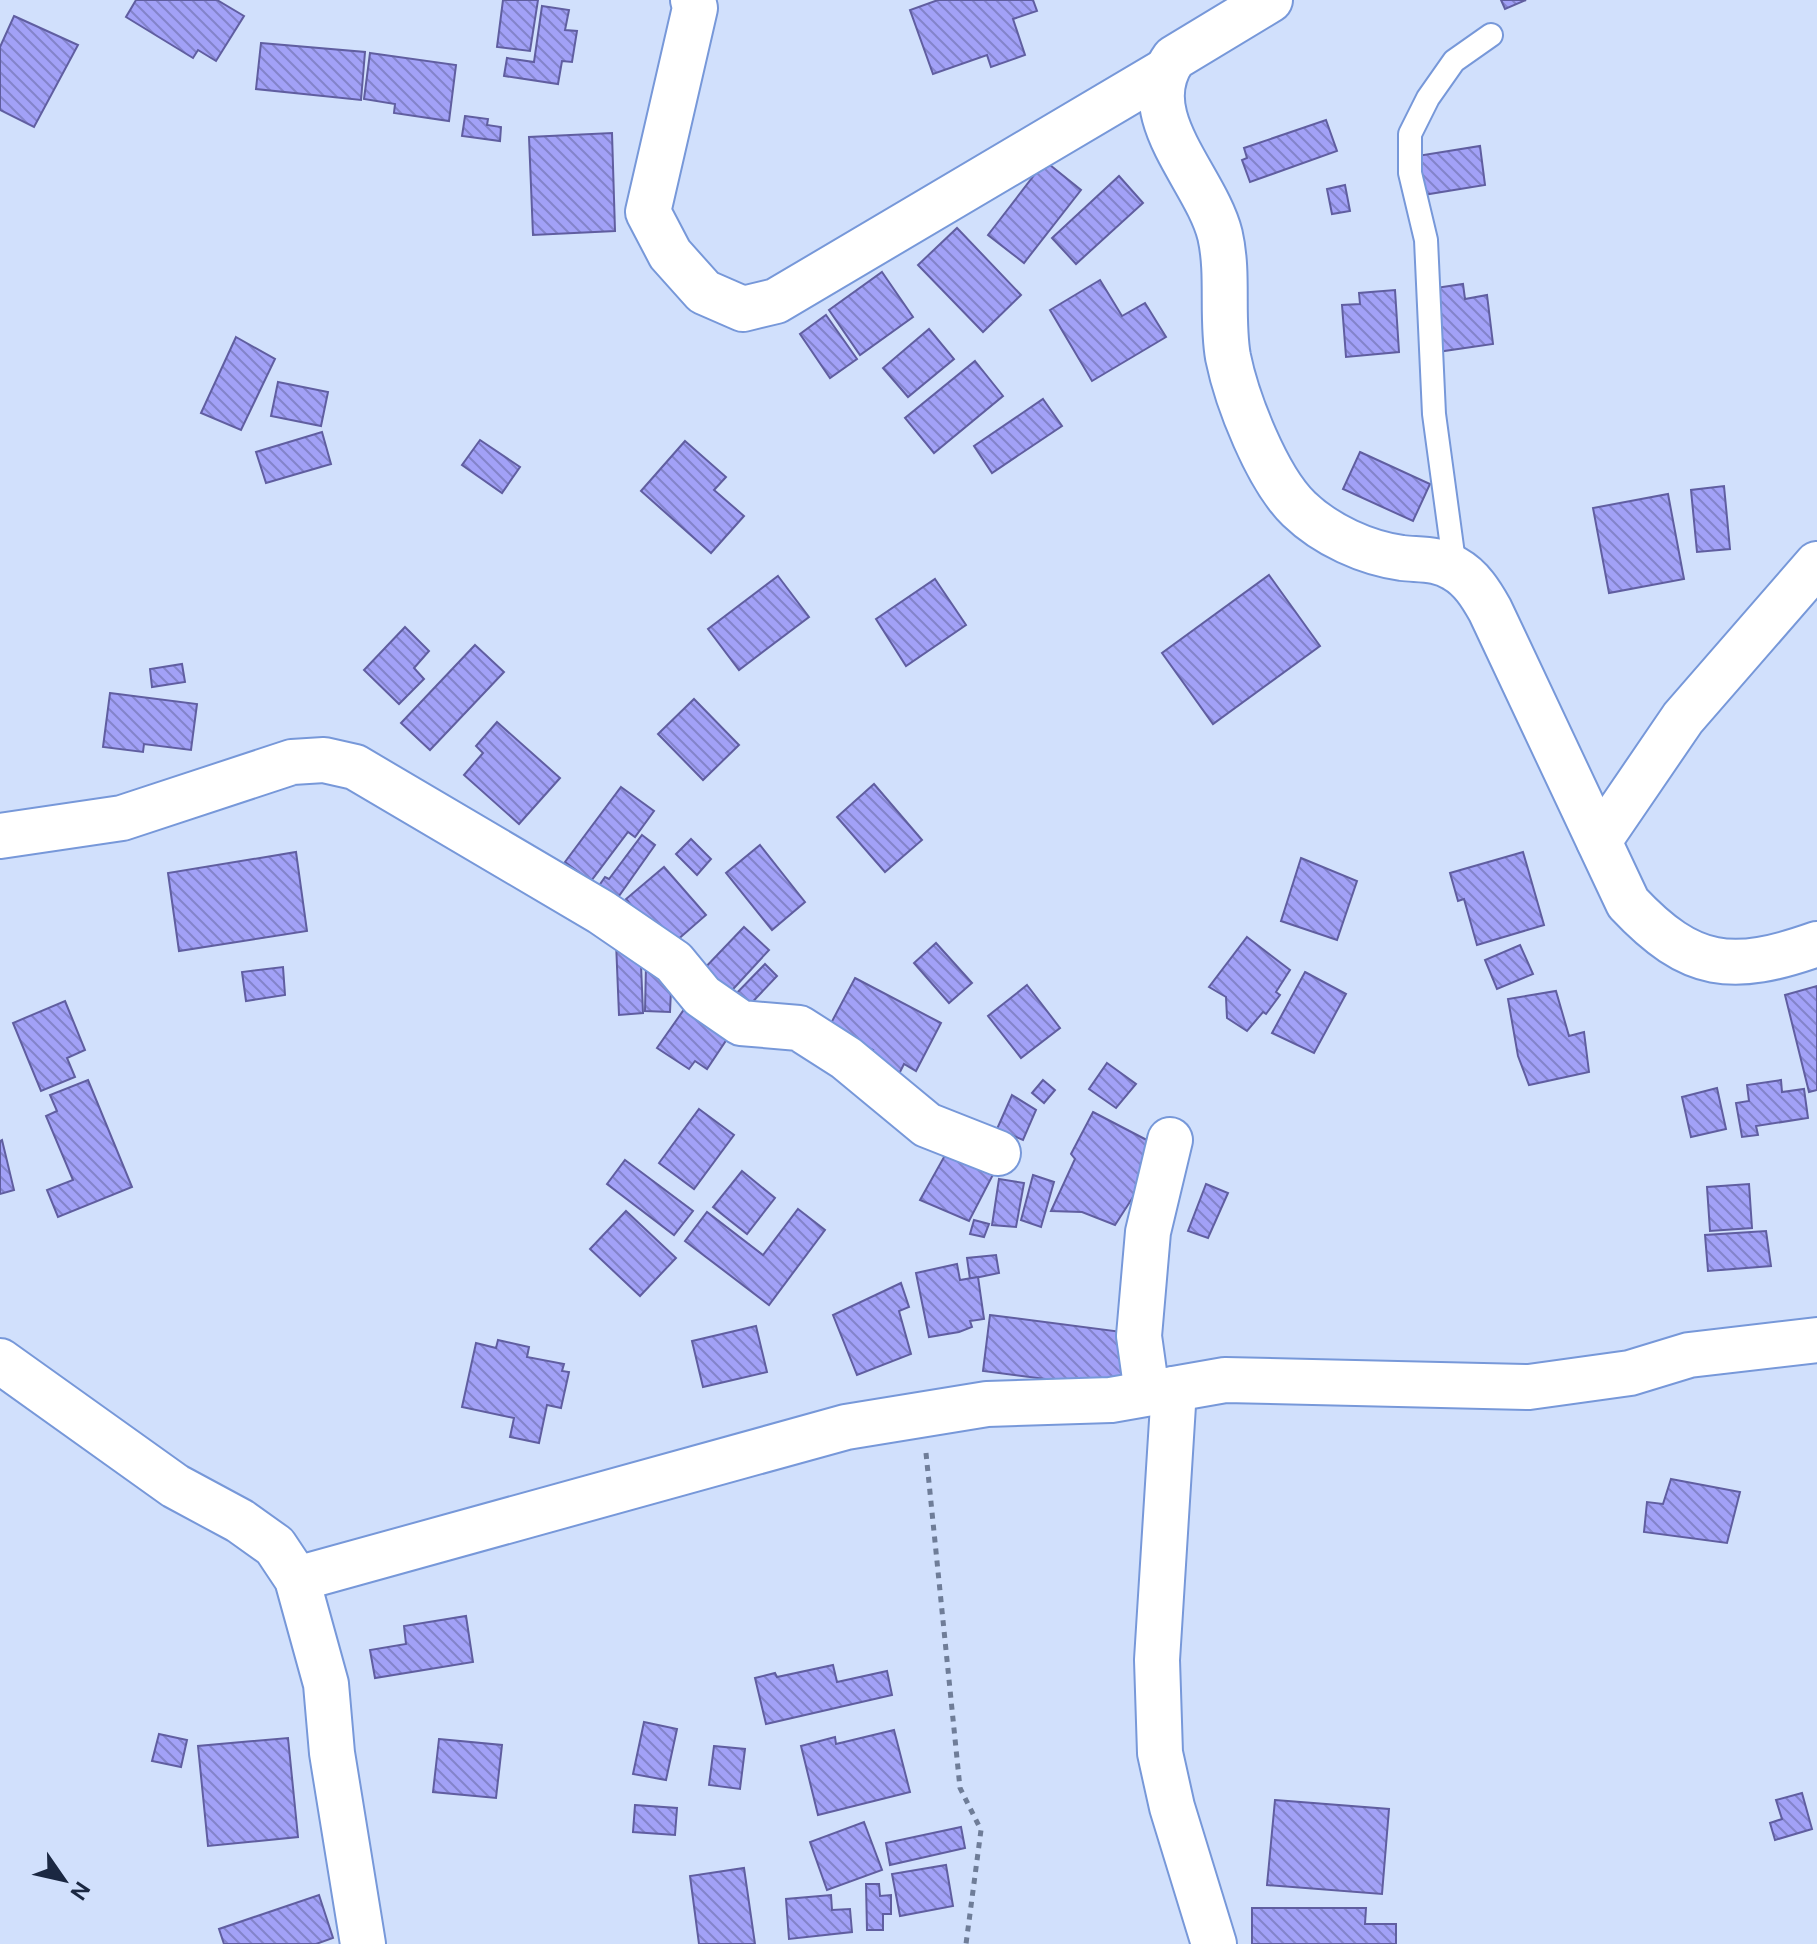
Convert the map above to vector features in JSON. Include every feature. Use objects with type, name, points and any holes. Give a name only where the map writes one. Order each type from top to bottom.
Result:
[{"type":"street","points":[[693,0],[695,8],[648,212],[670,254],[704,292],[743,309],[776,301],[1165,71],[1187,49],[1270,0]]},
{"type":"street","points":[[1165,71],[1159,101],[1163,116],[1220,235],[1228,356],[1252,438],[1298,509],[1346,542],[1401,558],[1429,558],[1455,569],[1476,586],[1628,903],[1659,936],[1697,957],[1742,963],[1798,952],[1817,944]]},
{"type":"street","points":[[1599,841],[1683,718],[1817,564]]},
{"type":"street","points":[[0,836],[122,818],[292,762],[324,760],[355,767],[601,912],[674,962],[702,996],[741,1023],[799,1028],[846,1058],[927,1125],[998,1153]]},
{"type":"street","points":[[1170,1140],[1148,1232],[1139,1336],[1160,1391],[1157,1660],[1160,1753],[1172,1807],[1214,1944]]},
{"type":"street","points":[[297,1579],[846,1427],[987,1404],[1111,1400],[1225,1380],[1529,1387],[1630,1373],[1689,1355],[1817,1340]]},
{"type":"street","points":[[0,1361],[175,1486],[240,1521],[275,1546],[297,1579],[326,1684],[332,1753],[363,1944]]},
{"type":"lane","points":[[1455,569],[1434,414],[1426,240],[1410,173],[1410,134],[1428,98],[1454,61],[1491,35]]},
{"type":"path","points":[[922,1415],[960,1788],[981,1830],[966,1944]]},
{"type":"building","points":[[136,0],[217,0],[244,16],[216,61],[198,50],[193,58],[126,17]]},
{"type":"building","points":[[503,0],[538,0],[530,51],[497,47]]},
{"type":"building","points":[[938,0],[1033,0],[1037,11],[1013,19],[1025,55],[991,67],[987,55],[933,74],[910,10]]},
{"type":"building","points":[[1501,0],[1526,0],[1505,9]]},
{"type":"building","points":[[542,6],[569,10],[565,30],[577,31],[572,62],[562,61],[558,84],[504,76],[507,58],[534,62]]},
{"type":"building","points":[[14,16],[78,45],[34,127],[0,110],[0,47]]},
{"type":"building","points":[[261,43],[365,52],[361,100],[256,89]]},
{"type":"building","points":[[370,53],[456,65],[449,121],[394,113],[395,104],[364,99]]},
{"type":"building","points":[[465,116],[488,119],[487,125],[501,127],[500,141],[462,136]]},
{"type":"building","points":[[1326,120],[1337,151],[1250,182],[1242,160],[1247,158],[1244,148]]},
{"type":"building","points":[[612,133],[615,231],[533,235],[529,137]]},
{"type":"building","points":[[1480,146],[1485,185],[1417,196],[1411,157]]},
{"type":"building","points":[[1045,161],[1081,190],[1024,263],[988,235]]},
{"type":"building","points":[[1119,176],[1143,203],[1076,264],[1052,238]]},
{"type":"building","points":[[1345,185],[1350,211],[1332,214],[1327,189]]},
{"type":"building","points":[[957,228],[1021,295],[983,332],[918,265]]},
{"type":"building","points":[[882,272],[913,317],[860,355],[829,310]]},
{"type":"building","points":[[1100,280],[1122,316],[1145,303],[1166,337],[1092,381],[1050,310]]},
{"type":"building","points":[[1463,284],[1465,299],[1487,295],[1493,344],[1437,352],[1429,289]]},
{"type":"building","points":[[1395,290],[1399,352],[1346,357],[1342,305],[1360,304],[1359,293]]},
{"type":"building","points":[[826,315],[857,359],[830,378],[800,334]]},
{"type":"building","points":[[929,329],[954,359],[908,397],[883,368]]},
{"type":"building","points":[[236,337],[275,359],[241,430],[201,413]]},
{"type":"building","points":[[975,361],[1003,396],[934,453],[905,418]]},
{"type":"building","points":[[278,382],[328,392],[321,426],[271,416]]},
{"type":"building","points":[[1043,399],[1062,426],[992,473],[974,446]]},
{"type":"building","points":[[322,432],[331,464],[266,483],[256,452]]},
{"type":"building","points":[[480,440],[520,467],[502,493],[462,465]]},
{"type":"building","points":[[685,441],[726,477],[714,490],[744,516],[711,553],[641,491]]},
{"type":"building","points":[[1360,452],[1430,484],[1413,521],[1343,489]]},
{"type":"building","points":[[1724,486],[1730,549],[1697,552],[1691,490]]},
{"type":"building","points":[[1668,494],[1684,579],[1609,593],[1593,508]]},
{"type":"building","points":[[1269,575],[1320,646],[1213,724],[1162,653]]},
{"type":"building","points":[[778,576],[809,617],[739,670],[708,629]]},
{"type":"building","points":[[935,579],[966,625],[906,666],[876,619]]},
{"type":"building","points":[[405,627],[429,651],[414,668],[424,679],[399,704],[364,670]]},
{"type":"building","points":[[475,645],[504,672],[430,750],[401,723]]},
{"type":"building","points":[[182,664],[185,682],[152,687],[150,669]]},
{"type":"building","points":[[110,693],[197,704],[191,750],[144,744],[143,752],[103,747]]},
{"type":"building","points":[[694,699],[739,745],[703,780],[658,734]]},
{"type":"building","points":[[497,722],[560,778],[519,824],[464,775],[483,753],[476,746]]},
{"type":"building","points":[[874,784],[922,840],[885,872],[837,817]]},
{"type":"building","points":[[621,787],[654,811],[635,837],[628,832],[591,881],[565,862]]},
{"type":"building","points":[[642,835],[655,845],[614,903],[596,890],[605,877],[609,879]]},
{"type":"building","points":[[691,839],[711,859],[697,875],[676,854]]},
{"type":"building","points":[[760,845],[805,902],[772,930],[726,873]]},
{"type":"building","points":[[296,852],[307,931],[179,951],[168,873]]},
{"type":"building","points":[[1523,852],[1544,925],[1477,945],[1464,899],[1458,901],[1450,873]]},
{"type":"building","points":[[1301,858],[1357,881],[1337,940],[1281,921]]},
{"type":"building","points":[[664,867],[706,915],[668,948],[626,899]]},
{"type":"building","points":[[744,927],[769,950],[724,999],[699,974]]},
{"type":"building","points":[[1247,937],[1290,970],[1276,992],[1280,995],[1266,1014],[1263,1012],[1247,1031],[1227,1018],[1226,997],[1209,987]]},
{"type":"building","points":[[640,941],[643,1013],[619,1015],[616,942]]},
{"type":"building","points":[[936,943],[972,983],[949,1003],[914,963]]},
{"type":"building","points":[[1520,945],[1533,974],[1497,989],[1485,960]]},
{"type":"building","points":[[765,964],[777,976],[743,1012],[730,1000]]},
{"type":"building","points":[[646,966],[672,967],[670,1012],[645,1011]]},
{"type":"building","points":[[283,967],[285,995],[246,1001],[242,972]]},
{"type":"building","points":[[1305,972],[1346,994],[1314,1053],[1272,1033]]},
{"type":"building","points":[[855,978],[941,1023],[916,1071],[904,1064],[898,1076],[868,1060],[873,1050],[829,1027]]},
{"type":"building","points":[[1027,985],[1060,1028],[1021,1058],[988,1016]]},
{"type":"building","points":[[1817,986],[1817,1090],[1809,1092],[1785,995]]},
{"type":"building","points":[[1556,991],[1569,1036],[1584,1032],[1589,1072],[1529,1085],[1518,1056],[1508,999]]},
{"type":"building","points":[[692,998],[735,1027],[707,1069],[695,1061],[689,1069],[657,1048]]},
{"type":"building","points":[[65,1001],[85,1050],[67,1058],[75,1077],[41,1091],[13,1023]]},
{"type":"building","points":[[1107,1063],[1136,1084],[1116,1108],[1089,1089]]},
{"type":"building","points":[[88,1080],[132,1187],[58,1217],[47,1190],[73,1180],[46,1116],[57,1111],[50,1095]]},
{"type":"building","points":[[1043,1080],[1055,1090],[1044,1103],[1032,1093]]},
{"type":"building","points":[[1781,1080],[1782,1092],[1804,1089],[1808,1118],[1756,1126],[1758,1135],[1742,1137],[1736,1103],[1749,1101],[1747,1085]]},
{"type":"building","points":[[1717,1088],[1726,1129],[1691,1137],[1682,1097]]},
{"type":"building","points":[[1012,1095],[1036,1110],[1023,1140],[997,1129]]},
{"type":"building","points":[[699,1109],[734,1135],[694,1189],[659,1163]]},
{"type":"building","points":[[1093,1112],[1164,1149],[1115,1225],[1082,1212],[1051,1211],[1075,1159],[1071,1154]]},
{"type":"building","points":[[0,1141],[14,1190],[0,1194]]},
{"type":"building","points":[[953,1141],[999,1163],[969,1221],[920,1200]]},
{"type":"building","points":[[625,1160],[693,1211],[674,1235],[607,1184]]},
{"type":"building","points":[[742,1171],[775,1198],[747,1234],[713,1207]]},
{"type":"building","points":[[1033,1175],[1054,1182],[1041,1227],[1021,1220]]},
{"type":"building","points":[[999,1179],[1024,1183],[1016,1227],[992,1225]]},
{"type":"building","points":[[1206,1184],[1228,1193],[1208,1238],[1188,1231]]},
{"type":"building","points":[[1749,1184],[1752,1228],[1710,1231],[1707,1187]]},
{"type":"building","points":[[798,1209],[825,1230],[769,1305],[685,1241],[707,1212],[763,1255]]},
{"type":"building","points":[[626,1211],[676,1258],[640,1296],[590,1249]]},
{"type":"building","points":[[974,1220],[989,1224],[984,1237],[970,1234]]},
{"type":"building","points":[[1766,1231],[1771,1266],[1708,1271],[1705,1235]]},
{"type":"building","points":[[996,1255],[999,1273],[970,1279],[967,1258]]},
{"type":"building","points":[[957,1264],[960,1280],[978,1277],[984,1319],[970,1321],[972,1327],[959,1332],[929,1337],[916,1273]]},
{"type":"building","points":[[901,1283],[909,1307],[899,1311],[911,1354],[857,1375],[833,1315]]},
{"type":"building","points":[[990,1315],[1130,1333],[1123,1389],[983,1371]]},
{"type":"building","points":[[756,1326],[767,1372],[703,1387],[692,1341]]},
{"type":"building","points":[[498,1340],[529,1347],[527,1357],[564,1364],[562,1371],[569,1372],[561,1408],[547,1405],[539,1443],[510,1437],[514,1418],[462,1407],[476,1343],[496,1348]]},
{"type":"building","points":[[1671,1479],[1740,1492],[1727,1543],[1644,1532],[1647,1502],[1663,1504]]},
{"type":"building","points":[[466,1616],[473,1662],[375,1678],[370,1650],[406,1644],[404,1626]]},
{"type":"building","points":[[833,1665],[837,1682],[887,1671],[892,1695],[766,1724],[755,1678],[775,1673],[777,1677]]},
{"type":"building","points":[[644,1722],[677,1729],[666,1780],[633,1774]]},
{"type":"building","points":[[894,1730],[910,1792],[818,1815],[801,1746],[835,1737],[836,1744]]},
{"type":"building","points":[[159,1734],[187,1740],[181,1767],[152,1761]]},
{"type":"building","points":[[288,1738],[298,1837],[208,1846],[198,1746]]},
{"type":"building","points":[[439,1739],[502,1745],[496,1798],[433,1792]]},
{"type":"building","points":[[714,1746],[745,1749],[740,1789],[709,1785]]},
{"type":"building","points":[[1802,1793],[1812,1829],[1775,1840],[1770,1823],[1782,1819],[1776,1800]]},
{"type":"building","points":[[1275,1800],[1389,1809],[1382,1894],[1267,1885]]},
{"type":"building","points":[[635,1805],[677,1808],[675,1835],[633,1832]]},
{"type":"building","points":[[864,1822],[882,1870],[827,1890],[810,1842]]},
{"type":"building","points":[[961,1827],[965,1848],[890,1865],[886,1843]]},
{"type":"building","points":[[946,1865],[953,1906],[900,1916],[892,1874]]},
{"type":"building","points":[[744,1868],[755,1944],[699,1944],[690,1876]]},
{"type":"building","points":[[866,1884],[879,1884],[880,1896],[891,1895],[891,1914],[883,1914],[883,1930],[867,1930]]},
{"type":"building","points":[[319,1895],[333,1938],[316,1944],[224,1944],[219,1929]]},
{"type":"building","points":[[831,1895],[832,1910],[850,1909],[852,1932],[789,1939],[786,1899]]},
{"type":"building","points":[[1252,1908],[1366,1908],[1365,1924],[1396,1924],[1396,1944],[1252,1944]]}]
